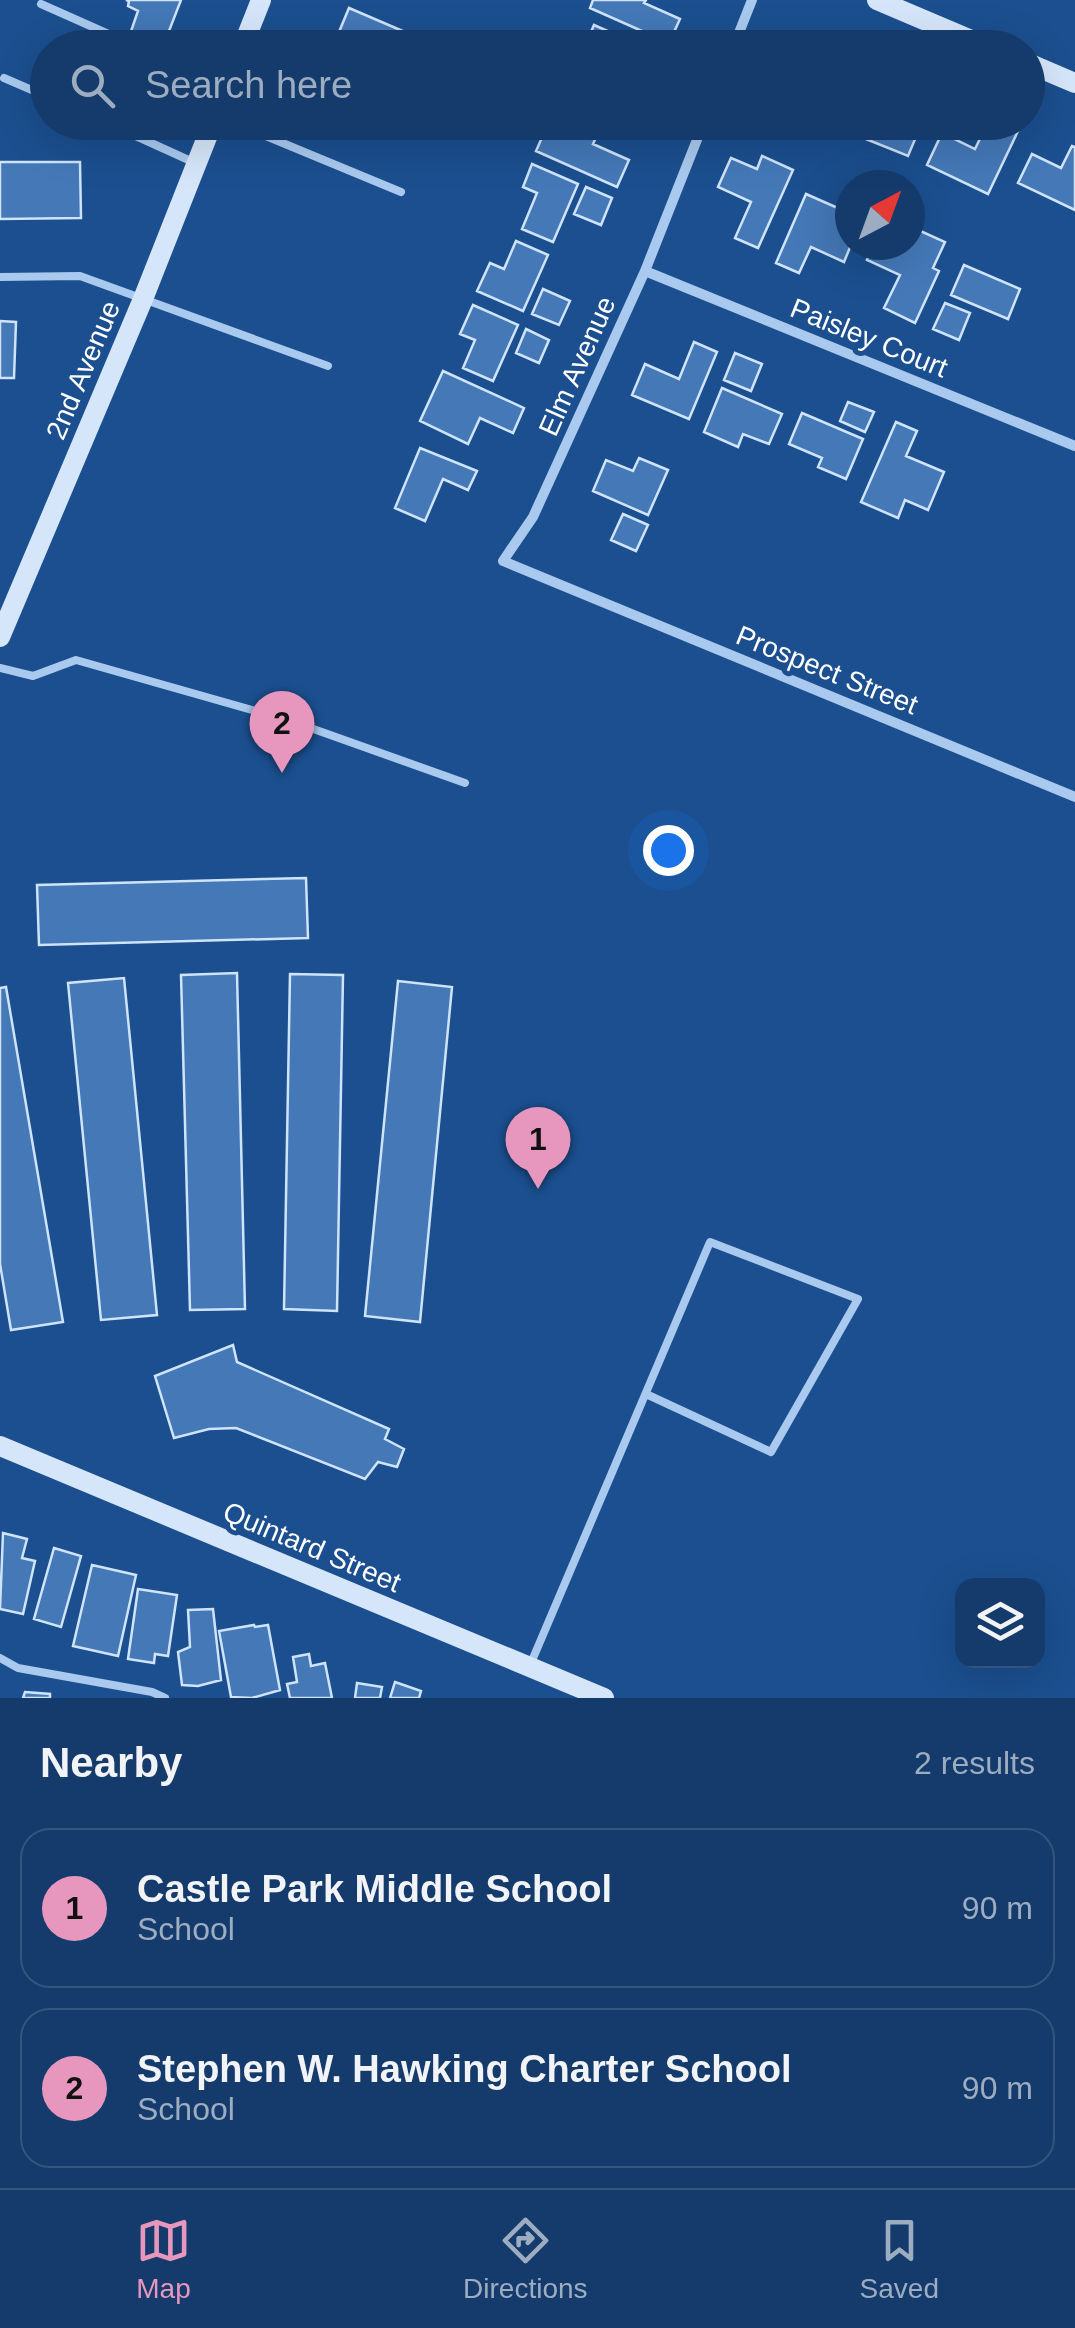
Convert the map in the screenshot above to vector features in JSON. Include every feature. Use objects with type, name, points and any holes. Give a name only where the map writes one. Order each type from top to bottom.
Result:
[{"type":"street","points":[[250,30],[262,0]]},
{"type":"street","points":[[740,30],[752,0]]},
{"type":"street","points":[[877,0],[948,30]]},
{"type":"street","points":[[1045,71],[1075,84]]},
{"type":"street","name":"2nd Avenue","points":[[0,638],[206,140]]},
{"type":"street","name":"Elm Avenue","points":[[562,584],[503,561],[533,517],[645,270],[697,140]]},
{"type":"street","name":"Paisley Court","points":[[645,270],[1075,446]]},
{"type":"street","name":"Prospect Street","points":[[562,584],[1075,797]]},
{"type":"street","name":"Quintard Street","points":[[0,1446],[604,1698]]},
{"type":"lane","points":[[40,4],[99,30]]},
{"type":"lane","points":[[4,78],[30,89]]},
{"type":"lane","points":[[144,140],[197,164]]},
{"type":"lane","points":[[275,140],[401,192]]},
{"type":"lane","points":[[0,278],[80,276],[328,366]]},
{"type":"lane","points":[[0,668],[33,676],[76,660],[291,721],[465,783]]},
{"type":"lane","points":[[529,1667],[710,1242],[858,1299],[771,1452],[646,1394]]},
{"type":"lane","points":[[0,1658],[18,1668],[152,1692],[166,1698]]},
{"type":"building","points":[[126,0],[181,0],[169,30],[131,30],[138,11],[128,6]]},
{"type":"building","points":[[593,0],[646,0],[644,3],[680,19],[675,30],[640,30],[590,8]]},
{"type":"building","points":[[349,8],[400,30],[340,30]]},
{"type":"building","points":[[541,140],[595,140],[593,144],[629,160],[617,187],[536,151]]},
{"type":"building","points":[[868,140],[915,140],[908,156]]},
{"type":"building","points":[[939,140],[956,140],[975,149],[979,140],[1014,140],[988,194],[927,165]]},
{"type":"building","points":[[1072,146],[1075,210],[1018,183],[1032,154],[1061,168]]},
{"type":"building","points":[[762,156],[793,170],[758,248],[735,238],[751,202],[718,187],[731,158],[757,169]]},
{"type":"building","points":[[0,162],[80,162],[81,218],[0,219]]},
{"type":"building","points":[[532,164],[578,184],[553,242],[522,229],[537,193],[523,187]]},
{"type":"building","points":[[586,187],[612,198],[601,225],[574,214]]},
{"type":"building","points":[[806,194],[835,207],[835,258],[811,247],[799,273],[776,263]]},
{"type":"building","points":[[925,233],[945,242],[933,268],[939,271],[915,323],[884,308],[900,275],[867,260],[925,260]]},
{"type":"building","points":[[516,241],[548,255],[523,311],[477,291],[490,263],[504,269]]},
{"type":"building","points":[[964,265],[1020,289],[1008,319],[951,295]]},
{"type":"building","points":[[543,289],[570,301],[559,325],[532,314]]},
{"type":"building","points":[[945,303],[970,313],[959,340],[933,329]]},
{"type":"building","points":[[473,305],[518,325],[493,381],[463,368],[475,340],[460,334]]},
{"type":"building","points":[[0,321],[16,322],[14,378],[0,378]]},
{"type":"building","points":[[526,329],[549,340],[539,363],[516,353]]},
{"type":"building","points":[[694,342],[717,352],[689,419],[632,395],[645,364],[679,379]]},
{"type":"building","points":[[735,353],[762,364],[751,391],[724,380]]},
{"type":"building","points":[[443,371],[524,408],[513,433],[480,418],[468,444],[420,421]]},
{"type":"building","points":[[722,388],[782,414],[769,444],[743,434],[738,447],[704,432]]},
{"type":"building","points":[[848,402],[874,412],[865,432],[840,421]]},
{"type":"building","points":[[802,413],[863,439],[846,479],[818,467],[822,458],[789,444]]},
{"type":"building","points":[[896,422],[917,431],[906,456],[944,472],[928,510],[905,500],[898,518],[861,502]]},
{"type":"building","points":[[420,448],[477,471],[468,490],[443,479],[425,521],[395,508]]},
{"type":"building","points":[[639,458],[668,470],[648,515],[593,491],[606,460],[633,471]]},
{"type":"building","points":[[623,514],[648,525],[636,551],[611,540]]},
{"type":"building","points":[[306,878],[308,938],[39,945],[37,885]]},
{"type":"building","points":[[237,973],[245,1309],[190,1310],[181,975]]},
{"type":"building","points":[[290,974],[343,975],[337,1311],[284,1309]]},
{"type":"building","points":[[124,978],[157,1315],[101,1320],[68,983]]},
{"type":"building","points":[[398,981],[452,987],[420,1322],[365,1316]]},
{"type":"building","points":[[6,987],[63,1322],[11,1330],[0,1264],[0,988]]},
{"type":"building","points":[[233,1345],[237,1362],[389,1429],[385,1439],[404,1449],[397,1467],[378,1462],[365,1479],[236,1428],[209,1429],[174,1438],[155,1376]]},
{"type":"building","points":[[3,1533],[27,1539],[22,1558],[35,1561],[23,1614],[0,1609]]},
{"type":"building","points":[[54,1548],[81,1556],[61,1627],[34,1619]]},
{"type":"building","points":[[92,1565],[136,1575],[118,1656],[73,1646]]},
{"type":"building","points":[[138,1589],[177,1595],[168,1656],[155,1654],[154,1663],[128,1659]]},
{"type":"building","points":[[213,1609],[221,1680],[198,1686],[182,1685],[178,1652],[190,1647],[188,1610]]},
{"type":"building","points":[[268,1625],[280,1690],[252,1698],[231,1697],[219,1631]]},
{"type":"building","points":[[309,1654],[311,1666],[325,1663],[332,1698],[290,1698],[287,1684],[297,1682],[293,1657]]},
{"type":"building","points":[[395,1682],[421,1691],[419,1698],[390,1698]]},
{"type":"building","points":[[357,1683],[382,1687],[380,1698],[355,1698]]},
{"type":"building","points":[[25,1692],[50,1694],[50,1698],[23,1698]]},
{"type":"place","name":"Stephen W. Hawking Charter School","points":[[282,773]]},
{"type":"place","name":"Castle Park Middle School","points":[[538,1189]]}]
